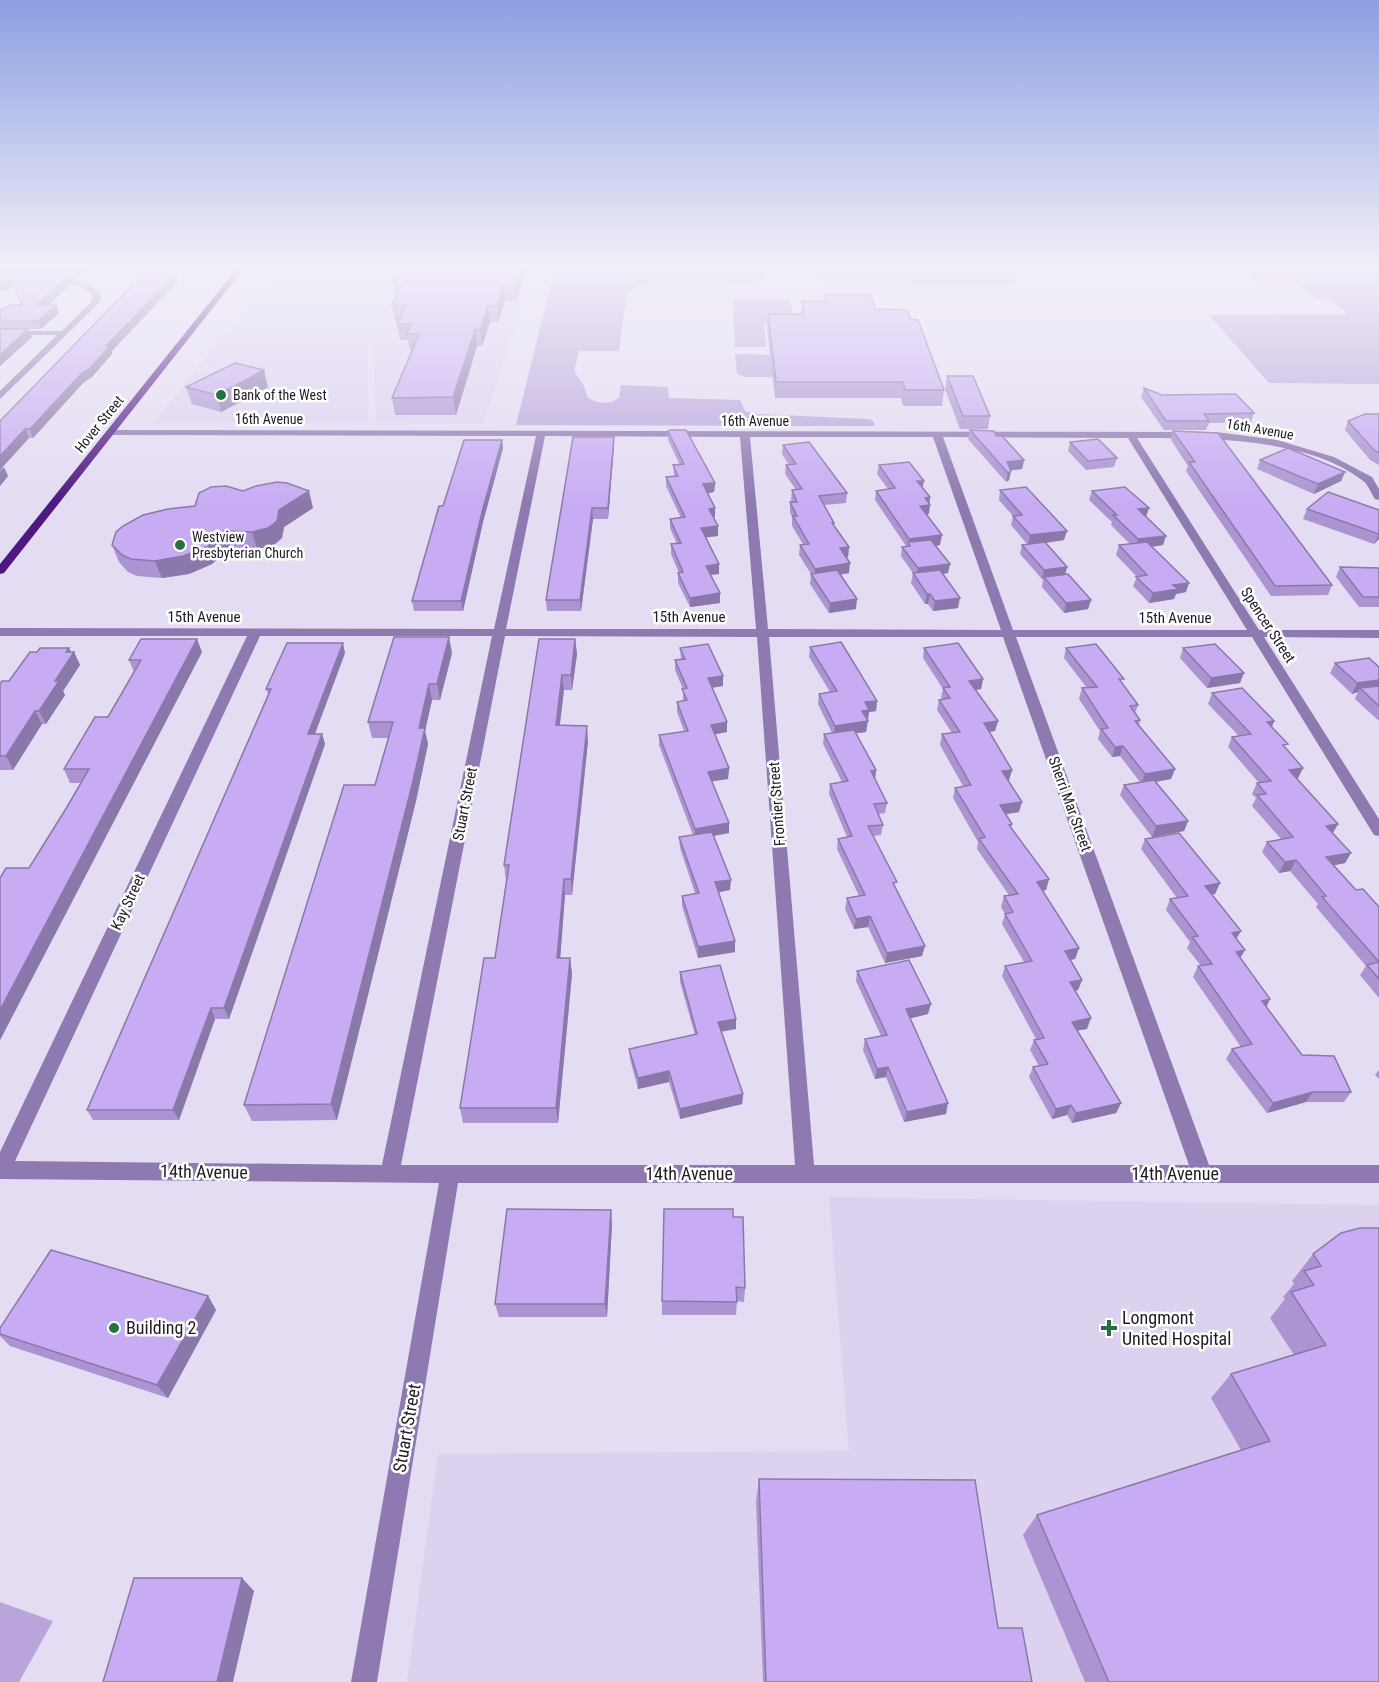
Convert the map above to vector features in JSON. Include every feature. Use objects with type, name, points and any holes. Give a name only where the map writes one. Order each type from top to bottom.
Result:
[{"type":"main road","name":"Hover Street","points":[[0,571],[180,345]]},
{"type":"street","points":[[0,396],[52,345]]},
{"type":"street","name":"16th Avenue","points":[[112,432],[1216,435],[1276,443],[1331,459],[1368,479],[1379,497]]},
{"type":"street","name":"Stuart Street","points":[[390,1174],[541,434]]},
{"type":"street","name":"Frontier Street","points":[[745,435],[805,1174]]},
{"type":"street","name":"Sherri Mar Street","points":[[937,435],[1203,1174]]},
{"type":"street","name":"Spencer Street","points":[[1131,435],[1379,831]]},
{"type":"street","points":[[1292,447],[1300,437]]},
{"type":"street","name":"15th Avenue","points":[[0,632],[1379,634]]},
{"type":"street","name":"Kay Street","points":[[1,1170],[255,633]]},
{"type":"street","name":"14th Avenue","points":[[1,1170],[390,1174],[1379,1174]]},
{"type":"street","name":"Stuart Street","points":[[364,1682],[450,1174]]},
{"type":"shaded area","points":[[214,345],[368,345],[368,423],[154,423]]},
{"type":"shaded area","points":[[373,345],[510,345],[483,424],[376,423]]},
{"type":"shaded area","points":[[536,345],[620,345],[619,351],[579,351],[574,371],[584,386],[588,398],[604,403],[611,402],[619,398],[621,385],[668,387],[669,398],[740,400],[745,411],[756,414],[869,419],[875,426],[516,425]]},
{"type":"shaded area","points":[[735,345],[766,347],[735,347]]},
{"type":"shaded area","points":[[1236,345],[1379,345],[1379,384],[1269,383]]},
{"type":"shaded area","points":[[735,354],[770,355],[773,377],[745,377],[737,374]]},
{"type":"shaded area","name":"Longmont United Hospital","points":[[829,1197],[1379,1205],[1379,1682],[407,1682],[438,1454],[849,1451]]},
{"type":"shaded area","points":[[0,1602],[53,1621],[19,1682],[0,1682]]},
{"type":"building","points":[[0,345],[10,345],[0,355]]},
{"type":"building","points":[[74,345],[110,346],[30,429],[25,429],[0,456],[0,421]]},
{"type":"building","points":[[414,345],[470,345],[453,397],[392,398]]},
{"type":"building","points":[[772,345],[927,345],[944,390],[905,390],[903,382],[776,382]]},
{"type":"building","points":[[235,363],[264,370],[217,395],[186,387]]},
{"type":"building","points":[[947,376],[973,376],[990,416],[963,416]]},
{"type":"building","points":[[1144,388],[1162,395],[1236,394],[1254,413],[1204,414],[1209,421],[1166,421]]},
{"type":"building","points":[[1365,414],[1379,414],[1379,453],[1348,421]]},
{"type":"building","points":[[686,430],[715,483],[703,484],[715,508],[709,509],[718,526],[701,528],[719,564],[706,566],[720,593],[690,598],[678,573],[683,572],[671,544],[681,543],[670,519],[685,517],[666,477],[678,476],[673,465],[684,464],[668,431]]},
{"type":"building","points":[[970,430],[994,431],[996,436],[1002,436],[1024,460],[1007,462],[1011,471],[1008,473]]},
{"type":"building","points":[[1173,431],[1218,433],[1332,585],[1275,586],[1189,462],[1195,462]]},
{"type":"building","points":[[573,437],[614,437],[608,508],[592,508],[580,600],[546,600]]},
{"type":"building","points":[[1098,439],[1117,458],[1088,461],[1070,442]]},
{"type":"building","points":[[464,440],[502,440],[461,601],[412,601],[439,506],[443,506]]},
{"type":"building","points":[[809,442],[847,493],[819,496],[834,523],[832,523],[849,547],[840,548],[850,563],[815,569],[800,545],[809,544],[793,516],[797,516],[790,502],[797,502],[792,490],[802,489],[786,465],[796,464],[783,445]]},
{"type":"building","points":[[1288,448],[1345,472],[1318,484],[1260,460]]},
{"type":"building","points":[[909,462],[924,481],[917,481],[930,497],[925,498],[930,505],[920,506],[942,535],[909,539],[876,491],[895,488],[879,465]]},
{"type":"building","points":[[277,482],[309,491],[279,510],[277,521],[268,528],[252,532],[224,531],[207,547],[183,556],[155,561],[131,559],[122,555],[112,545],[116,532],[123,526],[143,515],[195,506],[199,493],[211,487],[226,486],[243,491]]},
{"type":"building","points":[[1026,487],[1067,531],[1030,535],[1013,516],[1022,515],[1000,490]]},
{"type":"building","points":[[1125,487],[1149,508],[1138,509],[1166,536],[1138,539],[1092,491]]},
{"type":"building","points":[[1328,492],[1379,510],[1379,534],[1307,509]]},
{"type":"building","points":[[931,540],[950,564],[918,568],[902,547],[910,546],[908,542]]},
{"type":"building","points":[[1045,542],[1067,567],[1044,570],[1022,545]]},
{"type":"building","points":[[1147,542],[1189,583],[1173,585],[1178,589],[1153,593],[1136,577],[1147,575],[1119,545]]},
{"type":"building","points":[[1340,567],[1379,568],[1379,597],[1363,597]]},
{"type":"building","points":[[837,570],[857,599],[830,603],[811,574]]},
{"type":"building","points":[[940,570],[960,598],[935,601],[930,594],[927,594],[913,573]]},
{"type":"building","points":[[1068,574],[1091,600],[1066,603],[1044,577]]},
{"type":"building","points":[[394,637],[449,637],[437,684],[429,684],[419,728],[425,728],[412,785],[331,1104],[244,1105],[344,785],[375,785],[393,722],[368,722]]},
{"type":"building","points":[[141,639],[197,639],[0,1010],[0,878],[6,868],[29,868],[67,807],[89,769],[64,769],[95,717],[108,717],[141,660],[129,660]]},
{"type":"building","points":[[539,639],[575,639],[571,675],[562,675],[556,725],[587,726],[571,879],[564,879],[557,958],[570,958],[556,1108],[460,1108],[484,958],[495,958],[509,865],[504,865]]},
{"type":"building","points":[[841,642],[877,701],[865,702],[869,710],[862,711],[868,721],[835,726],[819,694],[837,691],[810,647]]},
{"type":"building","points":[[287,643],[343,643],[308,734],[322,734],[224,1008],[211,1008],[173,1110],[87,1110],[271,689],[266,689]]},
{"type":"building","points":[[958,643],[983,679],[969,681],[998,721],[984,723],[1012,770],[1002,771],[1022,802],[1000,805],[1012,824],[1009,825],[1049,879],[1037,882],[1079,948],[1065,951],[1082,980],[1070,982],[1091,1018],[1072,1022],[1121,1103],[1076,1113],[1071,1105],[1056,1109],[1033,1067],[1048,1064],[1034,1040],[1044,1038],[1005,966],[1032,961],[1005,914],[1013,912],[1004,896],[1018,894],[979,839],[985,837],[955,788],[971,785],[942,734],[960,732],[939,700],[950,698],[943,688],[950,687],[924,648]]},
{"type":"building","points":[[708,644],[723,676],[708,678],[727,722],[711,725],[729,768],[708,772],[729,823],[695,829],[659,735],[688,731],[677,702],[687,700],[682,689],[687,688],[675,660],[685,659],[680,648]]},
{"type":"building","points":[[1096,644],[1124,679],[1119,679],[1138,705],[1130,706],[1140,720],[1135,721],[1175,769],[1145,774],[1123,746],[1115,747],[1101,729],[1108,728],[1082,688],[1097,687],[1066,648]]},
{"type":"building","points":[[1215,644],[1244,673],[1211,678],[1183,648]]},
{"type":"building","points":[[40,648],[69,648],[66,652],[74,652],[55,681],[59,681],[39,711],[35,711],[6,756],[0,756],[0,684],[2,681],[9,681],[30,652],[37,652]]},
{"type":"building","points":[[1369,658],[1379,667],[1379,680],[1357,683],[1335,663]]},
{"type":"building","points":[[1379,686],[1379,706],[1360,688]]},
{"type":"building","points":[[1242,688],[1274,721],[1267,722],[1288,744],[1283,745],[1303,768],[1289,770],[1338,824],[1326,826],[1351,853],[1326,857],[1356,890],[1363,889],[1379,907],[1379,962],[1322,897],[1326,896],[1296,860],[1285,862],[1267,842],[1293,837],[1257,795],[1266,794],[1257,783],[1271,781],[1232,737],[1251,734],[1212,693]]},
{"type":"building","points":[[854,730],[876,770],[871,771],[887,803],[874,804],[883,825],[868,826],[897,882],[893,883],[925,946],[887,953],[870,916],[856,919],[847,898],[865,895],[838,839],[852,836],[830,784],[848,781],[824,734]]},
{"type":"building","points":[[1154,780],[1188,821],[1156,826],[1124,785]]},
{"type":"building","points":[[712,832],[731,880],[715,882],[735,941],[698,947],[682,896],[699,893],[679,837]]},
{"type":"building","points":[[1179,833],[1220,883],[1205,886],[1241,931],[1232,933],[1245,950],[1236,952],[1270,999],[1262,1001],[1302,1055],[1334,1056],[1351,1092],[1313,1092],[1273,1103],[1232,1049],[1252,1044],[1198,966],[1212,964],[1192,937],[1198,936],[1170,899],[1188,896],[1145,839]]},
{"type":"building","points":[[909,960],[931,1004],[906,1009],[948,1103],[907,1112],[888,1067],[877,1069],[865,1039],[887,1035],[857,971]]},
{"type":"building","points":[[1379,962],[1379,979],[1367,965]]},
{"type":"building","points":[[720,965],[736,1019],[718,1022],[743,1094],[680,1109],[669,1071],[638,1078],[629,1049],[697,1034],[680,972]]},
{"type":"building","points":[[507,1209],[611,1210],[605,1304],[495,1304]]},
{"type":"building","points":[[664,1209],[733,1209],[733,1217],[743,1217],[745,1288],[736,1287],[737,1302],[662,1301]]},
{"type":"building","points":[[1360,1228],[1379,1228],[1379,1682],[1109,1682],[1037,1515],[1270,1441],[1231,1374],[1326,1345],[1291,1292],[1314,1285],[1304,1271],[1321,1266],[1313,1254],[1341,1233]]},
{"type":"building","name":"Building 2","points":[[51,1250],[208,1296],[157,1385],[0,1334],[0,1328]]},
{"type":"building","points":[[759,1479],[975,1480],[998,1628],[1022,1628],[1032,1682],[766,1682]]},
{"type":"building","points":[[134,1578],[242,1578],[217,1682],[103,1682]]},
{"type":"place","name":"Bank of the West","points":[[221,395]]},
{"type":"place","name":"Westview Presbyterian Church","points":[[180,545]]},
{"type":"place","name":"Building 2","points":[[114,1328]]},
{"type":"place","name":"Longmont United Hospital","points":[[1109,1328]]}]
